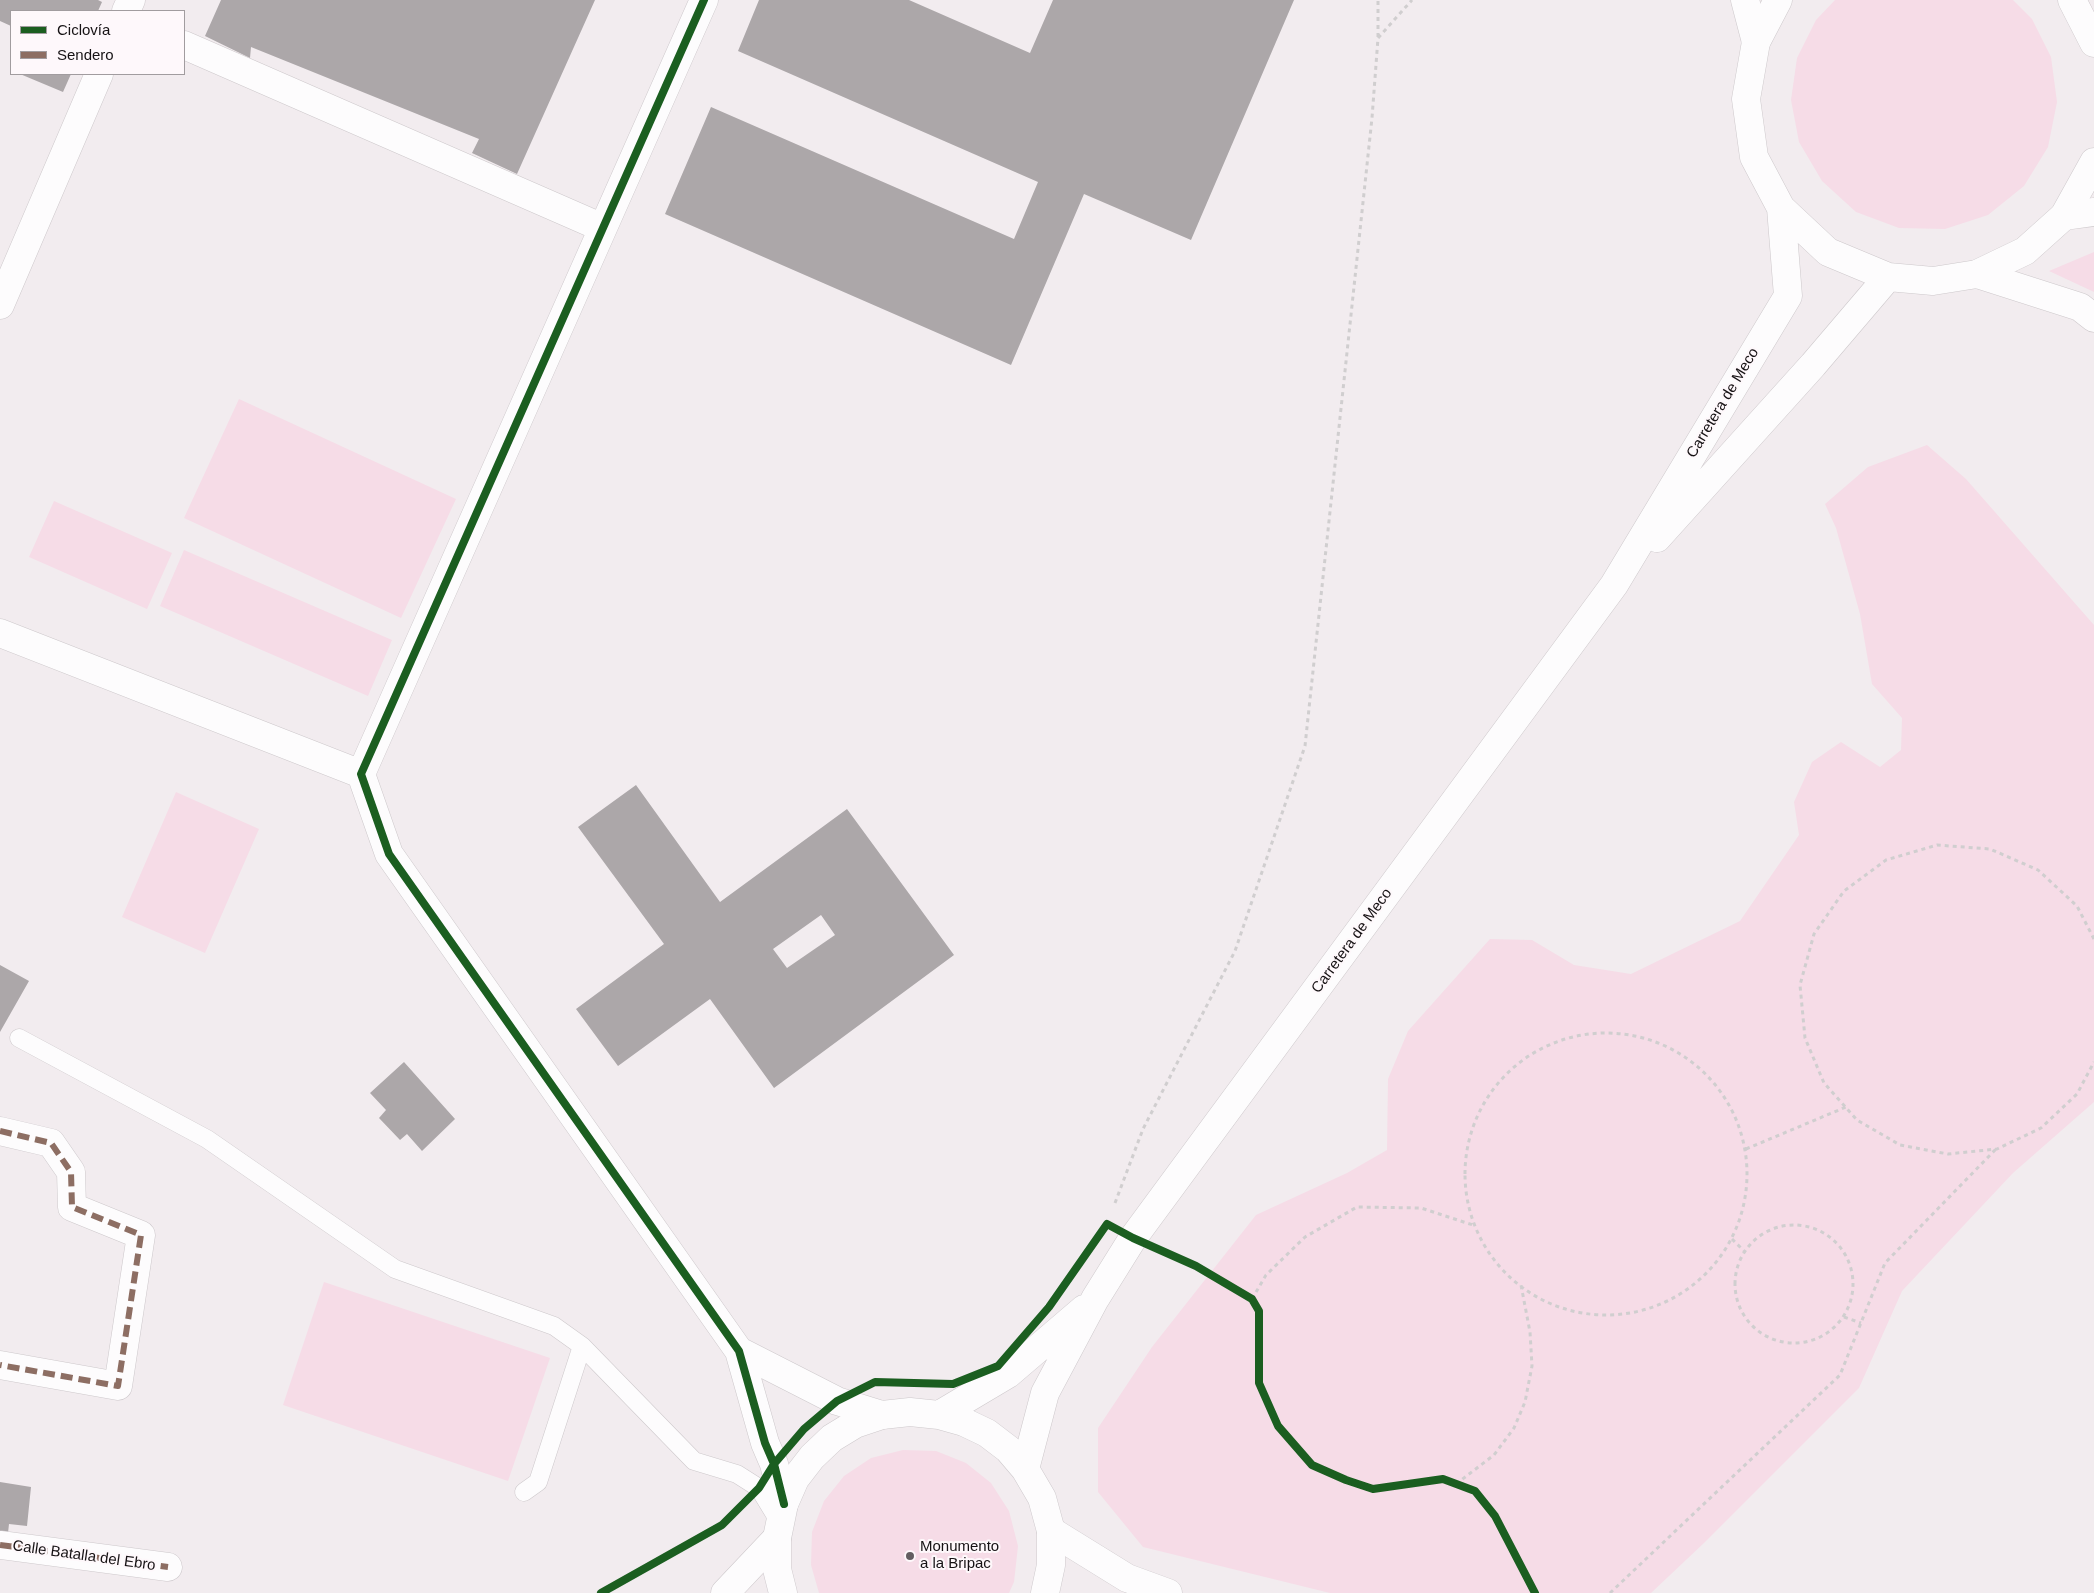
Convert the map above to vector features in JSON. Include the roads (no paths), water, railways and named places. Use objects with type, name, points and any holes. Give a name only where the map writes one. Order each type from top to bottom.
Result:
[{"type":"main road","points":[[704,0],[361,774],[389,854],[739,1351],[774,1464],[780,1521],[777,1569],[783,1593]]},
{"type":"main road","points":[[1745,0],[1756,42]]},
{"type":"main road","points":[[1778,0],[1756,42],[1746,99],[1754,157],[1781,208],[1828,252],[1888,277],[1933,281],[1977,274],[2025,251],[2064,216],[2094,162]]},
{"type":"main road","points":[[2072,0],[2094,39]]},
{"type":"main road","points":[[185,46],[603,228]]},
{"type":"main road","points":[[0,305],[99,75]]},
{"type":"main road","name":"Carretera de Meco","points":[[1094,1299],[1134,1238],[1614,585],[1788,296],[1781,208]]},
{"type":"main road","points":[[2064,216],[2094,212]]},
{"type":"main road","points":[[1977,274],[2080,306],[2094,318]]},
{"type":"main road","name":"Carretera de Meco","points":[[1614,585],[1813,365],[1888,277]]},
{"type":"main road","points":[[0,633],[361,774]]},
{"type":"main road","points":[[0,1130],[51,1143],[71,1172],[72,1207],[141,1235],[118,1386],[0,1365]]},
{"type":"main road","points":[[939,1415],[1008,1374],[1094,1299]]},
{"type":"main road","points":[[1025,1469],[1045,1393],[1094,1299]]},
{"type":"main road","points":[[739,1351],[837,1401],[882,1415]]},
{"type":"main road","points":[[725,1593],[780,1521],[795,1479],[812,1457],[832,1438],[855,1424],[882,1415],[910,1412],[939,1415],[964,1422],[987,1433],[1008,1449],[1025,1469],[1042,1498],[1050,1531],[1051,1566],[1045,1593]]},
{"type":"main road","points":[[1050,1531],[1127,1578],[1168,1593]]},
{"type":"main road","name":"Calle Batalla del Ebro","points":[[0,1545],[168,1567]]},
{"type":"lane","points":[[19,1038],[207,1139],[395,1269],[554,1326],[582,1346],[694,1461],[737,1474],[759,1488],[780,1521]]},
{"type":"lane","points":[[524,1492],[538,1482],[582,1346]]},
{"type":"place","name":"Monumento a la Bripac","points":[[910,1556]]}]
